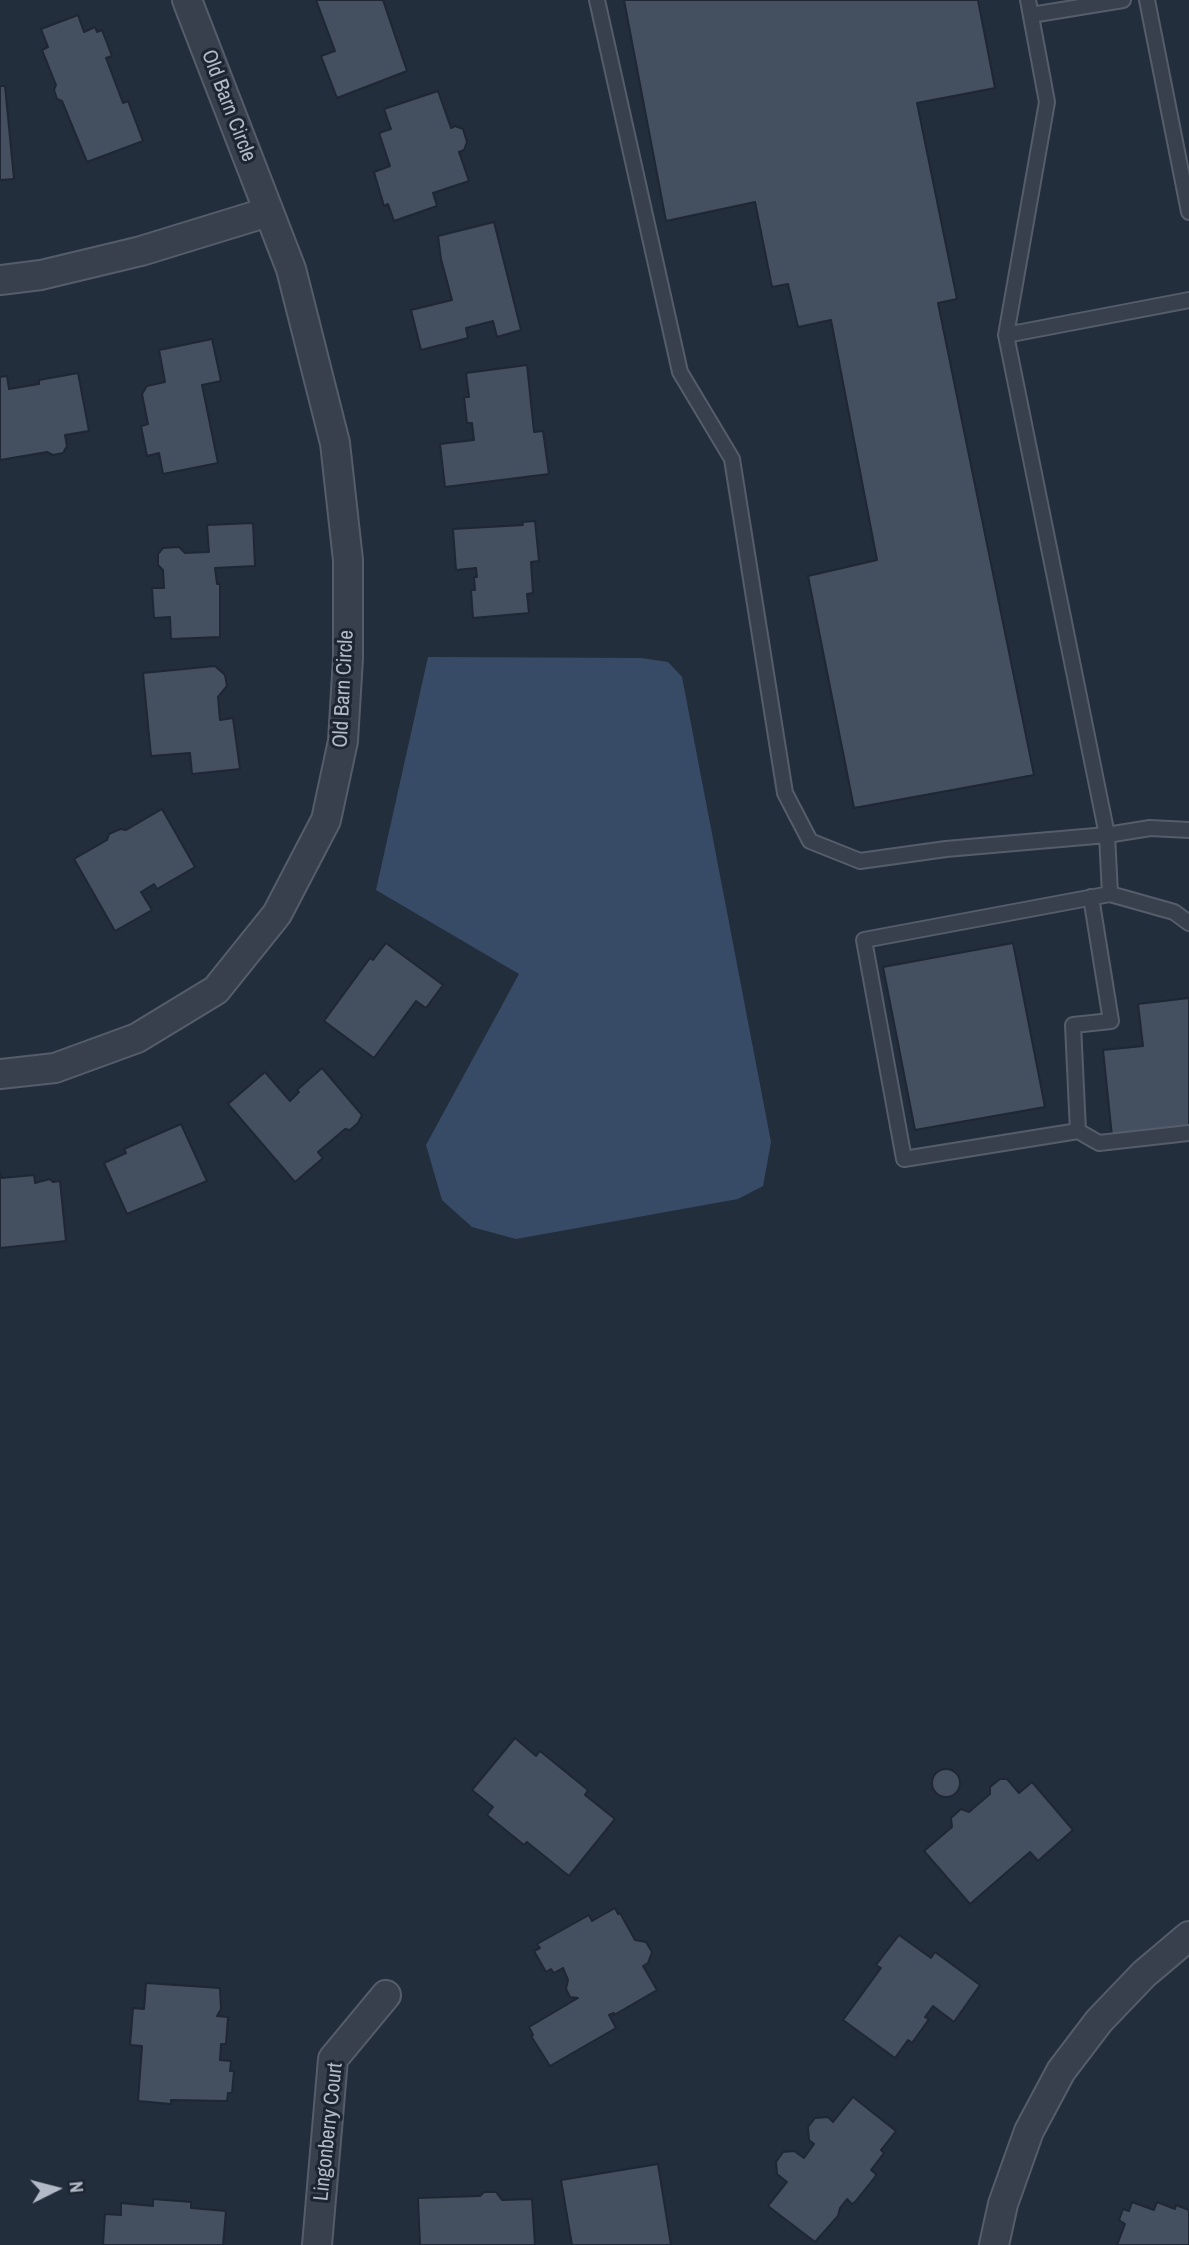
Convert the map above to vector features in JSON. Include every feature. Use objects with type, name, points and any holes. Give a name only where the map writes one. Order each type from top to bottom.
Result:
[{"type":"street","name":"Old Barn Circle","points":[[0,1074],[55,1068],[137,1038],[216,990],[277,914],[326,820],[343,741],[348,658],[348,560],[335,443],[291,269],[187,0]]},
{"type":"street","points":[[0,280],[41,275],[141,251],[268,212]]},
{"type":"street","points":[[994,2245],[1003,2204],[1029,2131],[1061,2071],[1099,2021],[1143,1973],[1189,1936]]},
{"type":"street","name":"Lingonberry Court","points":[[317,2245],[333,2059],[386,1995]]},
{"type":"lane","points":[[597,0],[680,372],[732,459],[785,793],[810,841],[860,861],[946,849],[1107,835],[1150,828],[1189,830]]},
{"type":"lane","points":[[1110,894],[1107,835],[1006,335],[1047,102],[1029,7],[1123,0]]},
{"type":"lane","points":[[1147,0],[1189,212]]},
{"type":"lane","points":[[1006,335],[1189,300]]},
{"type":"lane","points":[[1189,923],[1174,912],[1110,894],[864,940],[904,1159],[1078,1131],[1099,1143],[1189,1133]]},
{"type":"lane","points":[[1078,1131],[1073,1026],[1111,1021],[1091,897]]},
{"type":"water","points":[[428,657],[641,658],[668,662],[682,677],[771,1142],[763,1186],[738,1199],[516,1239],[472,1227],[442,1200],[426,1145],[519,974],[376,890]]},
{"type":"building","points":[[316,0],[383,0],[407,71],[337,98],[321,56],[335,51]]},
{"type":"building","points":[[624,0],[978,0],[995,88],[917,103],[957,299],[938,303],[1034,775],[854,808],[808,576],[877,560],[831,320],[798,327],[788,284],[772,287],[755,202],[666,221]]},
{"type":"building","points":[[78,15],[84,32],[95,27],[97,32],[102,30],[112,56],[106,58],[123,103],[128,101],[143,141],[87,162],[62,101],[57,99],[54,90],[56,85],[42,50],[48,47],[41,29]]},
{"type":"building","points":[[0,86],[5,86],[14,179],[0,180]]},
{"type":"building","points":[[438,91],[451,128],[455,126],[463,129],[467,142],[464,150],[459,152],[469,181],[433,193],[437,206],[394,221],[388,204],[384,206],[374,172],[390,166],[379,133],[391,129],[384,109]]},
{"type":"building","points":[[494,222],[521,330],[497,337],[493,321],[466,328],[468,338],[421,350],[411,310],[452,300],[438,236]]},
{"type":"building","points":[[212,339],[221,381],[202,385],[218,463],[163,474],[159,453],[147,456],[141,426],[148,424],[142,394],[147,386],[165,382],[159,350]]},
{"type":"building","points":[[527,365],[534,432],[543,431],[549,474],[445,487],[440,444],[474,440],[472,423],[467,423],[464,397],[469,397],[466,373]]},
{"type":"building","points":[[78,373],[89,431],[65,435],[67,446],[63,453],[53,455],[47,452],[0,460],[0,377],[7,376],[9,389]]},
{"type":"building","points":[[535,521],[539,561],[531,562],[533,593],[527,594],[529,613],[473,618],[471,590],[475,590],[476,568],[456,570],[453,529],[523,525],[522,522]]},
{"type":"building","points":[[253,523],[255,566],[215,568],[217,584],[220,584],[220,637],[171,639],[170,617],[154,618],[152,588],[164,588],[163,570],[158,565],[158,554],[163,548],[179,547],[185,553],[209,552],[207,525]]},
{"type":"building","points":[[215,666],[225,675],[227,686],[218,697],[220,720],[233,718],[240,769],[192,774],[190,753],[151,756],[143,673]]},
{"type":"building","points":[[162,809],[195,867],[157,889],[154,884],[141,892],[152,910],[115,931],[74,859],[107,840],[109,834],[120,829],[126,830]]},
{"type":"building","points":[[386,943],[443,985],[426,1008],[416,1001],[374,1058],[324,1021],[370,958],[373,960]]},
{"type":"building","points":[[1013,943],[1045,1107],[915,1130],[883,967]]},
{"type":"building","points":[[1189,998],[1189,1128],[1112,1136],[1103,1050],[1143,1046],[1138,1004]]},
{"type":"building","points":[[322,1068],[362,1115],[350,1130],[345,1129],[318,1152],[323,1158],[295,1182],[228,1104],[265,1072],[290,1101],[299,1092],[297,1090]]},
{"type":"building","points":[[181,1124],[207,1181],[127,1214],[104,1163],[126,1153],[124,1149]]},
{"type":"building","points":[[0,1172],[2,1178],[34,1175],[35,1183],[50,1179],[53,1182],[60,1181],[66,1241],[0,1248]]},
{"type":"building","points":[[515,1738],[536,1756],[540,1751],[588,1790],[585,1795],[615,1819],[569,1876],[527,1842],[524,1845],[487,1815],[493,1807],[472,1790]]},
{"type":"building","points":[[946,1769],[956,1773],[960,1783],[956,1793],[946,1797],[936,1793],[932,1783],[936,1773]]},
{"type":"building","points":[[1000,1779],[1007,1779],[1019,1793],[1032,1782],[1073,1830],[1038,1861],[1030,1852],[970,1904],[924,1851],[952,1827],[951,1818],[961,1809],[969,1812],[990,1794],[990,1787]]},
{"type":"building","points":[[615,1908],[635,1940],[646,1942],[652,1952],[648,1963],[643,1966],[657,1990],[614,2015],[609,2015],[616,2028],[550,2066],[531,2036],[533,2035],[529,2027],[578,1998],[570,1997],[566,1989],[568,1980],[563,1968],[554,1973],[551,1969],[546,1972],[534,1951],[540,1948],[537,1944],[589,1915],[592,1921]]},
{"type":"building","points":[[899,1935],[931,1958],[935,1952],[980,1985],[954,2022],[933,2006],[925,2017],[929,2019],[912,2043],[908,2040],[895,2058],[843,2020],[881,1968],[876,1965]]},
{"type":"building","points":[[146,1983],[220,1988],[221,2009],[217,2016],[228,2017],[226,2044],[221,2044],[220,2060],[231,2061],[230,2071],[234,2071],[232,2093],[228,2093],[227,2101],[171,2100],[171,2104],[138,2101],[142,2046],[130,2045],[133,2008],[144,2009]]},
{"type":"building","points":[[853,2097],[896,2131],[881,2150],[884,2153],[871,2170],[876,2174],[875,2177],[855,2202],[852,2204],[847,2199],[838,2216],[815,2242],[768,2206],[787,2182],[777,2174],[776,2162],[783,2152],[794,2151],[804,2158],[814,2144],[809,2140],[808,2127],[815,2118],[828,2117],[833,2122]]},
{"type":"building","points":[[658,2164],[671,2245],[572,2245],[561,2180]]},
{"type":"building","points":[[484,2192],[496,2192],[502,2200],[532,2199],[535,2245],[420,2245],[418,2198],[480,2196]]},
{"type":"building","points":[[153,2199],[191,2202],[191,2208],[226,2211],[223,2245],[103,2245],[105,2214],[121,2215],[121,2203],[153,2206]]},
{"type":"building","points":[[1132,2202],[1154,2210],[1157,2202],[1175,2209],[1176,2205],[1189,2210],[1189,2245],[1117,2245],[1125,2224],[1119,2220],[1123,2209],[1129,2211]]}]
